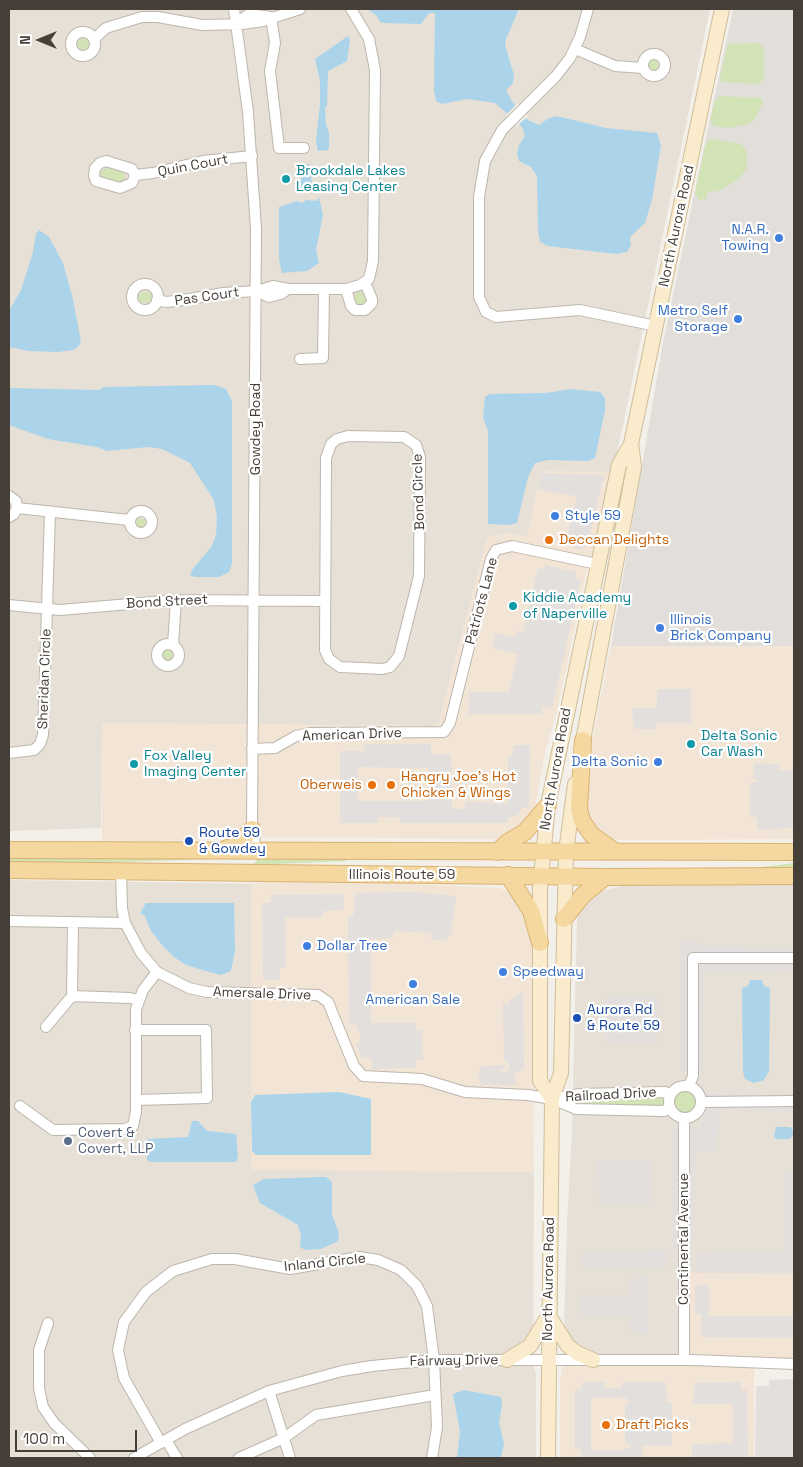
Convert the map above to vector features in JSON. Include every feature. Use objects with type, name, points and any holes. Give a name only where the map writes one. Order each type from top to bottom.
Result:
[{"type":"main road","name":"North Aurora Road","points":[[552,1099],[540,1081],[541,875],[548,805],[619,465],[631,444],[722,9]]},
{"type":"main road","name":"North Aurora Road","points":[[548,1458],[552,1099],[561,1073],[566,852],[572,797],[634,467],[631,444]]},
{"type":"main road","points":[[583,740],[579,809],[582,821],[592,835],[616,852]]},
{"type":"main road","points":[[498,852],[508,842],[525,832],[548,805]]},
{"type":"main road","points":[[226,849],[237,846],[252,829]]},
{"type":"main road","points":[[241,874],[254,849]]},
{"type":"main road","name":"Illinois Route 59","points":[[9,850],[254,849],[498,852],[794,852]]},
{"type":"main road","name":"Illinois Route 59","points":[[9,870],[605,877],[794,876]]},
{"type":"main road","points":[[508,876],[530,911],[540,943]]},
{"type":"main road","points":[[564,919],[583,895],[605,877]]},
{"type":"main road","points":[[507,1360],[530,1346],[549,1316],[568,1346],[577,1354],[593,1360]]},
{"type":"street","name":"Gowdey Road","points":[[234,9],[252,156],[257,291],[252,749],[252,829],[255,832],[254,849]]},
{"type":"street","points":[[94,39],[106,28],[142,17],[158,17],[202,25],[236,22],[254,23],[300,9]]},
{"type":"street","points":[[351,9],[369,39],[375,70],[373,261],[371,274],[365,283],[346,289],[351,306],[355,310],[365,310],[372,303],[372,298],[365,283]]},
{"type":"street","points":[[588,9],[575,49],[556,76],[506,126],[490,149],[480,186],[478,288],[483,308],[491,315],[503,318],[580,310],[656,326]]},
{"type":"street","points":[[272,17],[275,42],[270,71],[279,148],[304,148]]},
{"type":"street","points":[[575,49],[614,66],[644,68]]},
{"type":"street","name":"Quin Court","points":[[135,175],[154,173],[203,161],[252,156]]},
{"type":"street","name":"Pas Court","points":[[157,300],[166,302],[223,293],[257,291],[269,297],[281,294],[288,289],[346,289]]},
{"type":"street","points":[[300,358],[323,358],[324,289]]},
{"type":"street","name":"Bond Circle","points":[[348,436],[408,438],[416,445],[420,457],[420,565],[402,648],[395,663],[383,668],[346,668],[332,662],[325,650],[325,601],[326,458],[328,448],[337,439],[348,436]]},
{"type":"street","points":[[9,496],[16,501],[17,508],[14,514],[9,517]]},
{"type":"street","points":[[17,508],[129,520]]},
{"type":"street","name":"Sheridan Circle","points":[[9,753],[30,752],[42,740],[50,512]]},
{"type":"street","name":"Patriots Lane","points":[[450,723],[491,559],[496,550],[512,546],[597,564]]},
{"type":"street","points":[[173,645],[176,600]]},
{"type":"street","name":"Bond Street","points":[[9,605],[47,610],[176,600],[325,601]]},
{"type":"street","name":"American Drive","points":[[252,749],[276,748],[296,736],[310,733],[439,733],[444,732],[450,723]]},
{"type":"street","name":"Amersale Drive","points":[[121,870],[122,908],[125,923],[141,953],[157,972],[189,988],[207,992],[318,995],[328,1002],[354,1066],[363,1076],[422,1079],[475,1093],[528,1095],[552,1099]]},
{"type":"street","points":[[9,921],[125,923]]},
{"type":"street","points":[[46,1027],[72,996],[73,922]]},
{"type":"street","points":[[689,1086],[693,1076],[693,958],[794,958]]},
{"type":"street","points":[[20,1106],[53,1130],[130,1128],[135,1123],[135,1030],[138,1000],[157,972]]},
{"type":"street","points":[[72,996],[130,998],[138,1000]]},
{"type":"street","points":[[135,1030],[206,1030],[207,1098],[136,1100]]},
{"type":"street","points":[[689,1086],[698,1092],[701,1102],[697,1112],[684,1118],[676,1115],[670,1107],[670,1096],[676,1088],[689,1086]]},
{"type":"street","name":"Railroad Drive","points":[[552,1099],[577,1094],[665,1092],[670,1096]]},
{"type":"street","name":"Railroad Drive","points":[[552,1099],[576,1108],[664,1111],[670,1107]]},
{"type":"street","points":[[701,1102],[794,1101]]},
{"type":"street","name":"Continental Avenue","points":[[684,1118],[684,1360]]},
{"type":"street","name":"Inland Circle","points":[[177,1458],[124,1378],[119,1362],[118,1340],[130,1312],[146,1292],[173,1271],[198,1262],[235,1259],[290,1269],[359,1257],[392,1265],[401,1270],[417,1286],[428,1306],[434,1360],[437,1427],[432,1458]]},
{"type":"street","points":[[48,1323],[39,1350],[39,1388],[43,1407],[54,1423],[90,1458]]},
{"type":"street","name":"Fairway Drive","points":[[134,1458],[209,1417],[269,1391],[342,1371],[434,1360],[684,1360],[794,1364]]},
{"type":"street","points":[[269,1391],[290,1458]]},
{"type":"street","points":[[239,1458],[284,1438],[316,1415],[435,1395]]},
{"type":"shaded area","points":[[9,9],[710,9],[613,472],[527,537],[505,533],[487,538],[439,722],[432,726],[102,723],[101,828],[9,831]]},
{"type":"shaded area","points":[[733,9],[794,9],[794,646],[611,646],[663,343]]},
{"type":"shaded area","points":[[541,471],[613,472],[595,548],[586,574],[557,711],[545,752],[534,814],[503,839],[267,837],[102,843],[102,723],[432,726],[439,722],[487,538],[505,533],[527,537]]},
{"type":"shaded area","points":[[541,473],[604,475],[587,546],[580,549],[570,546],[566,541],[577,496],[538,490]]},
{"type":"shaded area","points":[[545,565],[576,572],[575,578],[581,580],[552,708],[542,706],[542,714],[468,714],[470,692],[509,692],[518,654],[492,648],[496,633],[515,637],[517,630],[523,632],[538,568],[544,569]]},
{"type":"shaded area","points":[[611,646],[794,646],[794,839],[610,840],[596,834],[583,805],[586,772]]},
{"type":"shaded area","points":[[657,689],[691,689],[691,723],[657,723],[656,729],[634,729],[632,708],[657,708]]},
{"type":"shaded area","points":[[364,744],[431,744],[431,754],[451,754],[452,809],[465,809],[465,801],[507,804],[508,756],[513,756],[513,745],[530,745],[529,808],[521,808],[519,814],[508,818],[508,823],[400,823],[399,817],[378,817],[378,823],[340,823],[340,751],[364,751]],"holes":[[[358,767],[428,768],[428,801],[357,801]]]},
{"type":"shaded area","points":[[754,763],[779,764],[779,770],[794,770],[794,828],[757,830],[757,817],[750,817],[750,782],[758,782],[757,779],[753,779]]},
{"type":"shaded area","points":[[9,880],[251,884],[251,1169],[534,1172],[533,1359],[536,1376],[536,1458],[9,1458]]},
{"type":"shaded area","points":[[273,882],[386,883],[500,888],[519,898],[532,931],[534,1172],[251,1170],[251,884]]},
{"type":"shaded area","points":[[794,884],[794,1274],[683,1273],[681,1364],[563,1363],[572,1131],[577,919],[580,910],[596,892],[628,885]]},
{"type":"shaded area","points":[[411,892],[456,896],[451,935],[448,935],[447,941],[431,940],[431,933],[394,931],[393,938],[371,939],[371,1023],[416,1023],[416,1030],[422,1030],[423,1060],[416,1060],[416,1068],[372,1069],[372,1061],[369,1057],[362,1059],[356,1044],[362,1041],[355,1023],[349,1023],[348,916],[354,915],[354,893]]},
{"type":"shaded area","points":[[344,894],[344,910],[323,911],[323,917],[285,917],[286,967],[280,968],[280,980],[263,980],[262,903],[271,903],[271,895]]},
{"type":"shaded area","points":[[698,941],[699,946],[794,947],[794,971],[703,972],[702,1072],[680,1072],[681,942]]},
{"type":"shaded area","points":[[523,991],[524,1069],[517,1072],[514,1078],[517,1085],[481,1085],[478,1072],[482,1066],[506,1065],[501,1072],[508,1071],[510,1065],[504,1060],[503,1003],[510,1004],[509,1000]]},
{"type":"shaded area","points":[[606,996],[658,996],[657,1043],[606,1042]]},
{"type":"shaded area","points":[[705,1094],[790,1094],[790,1112],[719,1109],[717,1152],[696,1152],[692,1248],[673,1248],[673,1127],[701,1127]]},
{"type":"shaded area","points":[[598,1161],[650,1161],[651,1205],[599,1205]]},
{"type":"shaded area","points":[[785,1170],[794,1170],[794,1271],[696,1272],[696,1253],[784,1252]]},
{"type":"shaded area","points":[[666,1250],[666,1269],[582,1269],[582,1252]]},
{"type":"shaded area","points":[[682,1273],[794,1274],[794,1362],[754,1361],[754,1458],[560,1458],[560,1382],[563,1363],[680,1364]]},
{"type":"shaded area","points":[[648,1276],[648,1334],[630,1333],[630,1316],[581,1316],[580,1296],[630,1295],[630,1280]]},
{"type":"shaded area","points":[[695,1285],[709,1285],[709,1316],[793,1316],[794,1338],[701,1337],[701,1314],[695,1314]]},
{"type":"shaded area","points":[[794,1379],[794,1458],[755,1458],[756,1386],[769,1386],[769,1380]]},
{"type":"shaded area","points":[[582,1382],[605,1382],[605,1388],[622,1388],[622,1382],[666,1382],[667,1402],[672,1402],[672,1446],[643,1446],[642,1458],[581,1458],[581,1449],[575,1449],[575,1389],[582,1389]],"holes":[[[625,1397],[630,1403],[625,1405],[625,1443],[631,1447],[624,1450],[591,1450],[591,1398]]]},
{"type":"shaded area","points":[[741,1382],[741,1390],[747,1390],[748,1458],[692,1458],[692,1444],[733,1443],[733,1404],[693,1404],[695,1383]]},
{"type":"green space","points":[[80,38],[86,38],[90,45],[86,52],[80,52],[76,48],[76,42]]},
{"type":"green space","points":[[759,43],[764,49],[764,76],[762,81],[757,84],[721,82],[720,77],[728,44]]},
{"type":"green space","points":[[654,59],[660,65],[654,71],[648,65]]},
{"type":"green space","points":[[720,96],[760,98],[763,102],[755,119],[748,124],[729,128],[714,126],[710,121],[715,100]]},
{"type":"green space","points":[[711,139],[738,143],[743,146],[747,152],[747,169],[736,181],[718,191],[708,192],[706,199],[699,200],[695,193],[706,143]]},
{"type":"green space","points":[[106,168],[124,172],[126,180],[122,183],[102,177],[100,172]]},
{"type":"green space","points":[[142,292],[149,292],[155,298],[151,303],[140,302],[137,296]]},
{"type":"green space","points":[[360,292],[365,294],[367,299],[365,304],[360,306],[355,304],[353,299],[355,294]]},
{"type":"green space","points":[[140,518],[146,524],[140,530],[134,524]]},
{"type":"green space","points":[[165,650],[169,650],[173,656],[169,662],[165,662],[161,658],[161,654]]},
{"type":"green space","points":[[9,857],[243,858],[92,863],[9,862]]},
{"type":"green space","points":[[259,857],[347,857],[347,861],[253,865]]},
{"type":"green space","points":[[794,863],[794,868],[762,870],[762,867]]},
{"type":"green space","points":[[684,1089],[693,1092],[696,1101],[693,1110],[684,1113],[675,1110],[672,1101],[675,1092]]},
{"type":"green space","points":[[664,1097],[664,1107],[579,1104],[582,1099]]},
{"type":"water","points":[[367,9],[519,9],[505,45],[514,75],[513,83],[506,90],[513,103],[528,120],[539,125],[549,118],[557,116],[606,128],[657,133],[661,145],[652,200],[645,223],[630,237],[631,245],[627,252],[616,254],[548,246],[540,242],[537,176],[531,167],[519,161],[517,154],[519,145],[525,136],[522,127],[495,103],[467,99],[442,104],[436,101],[434,90],[435,13],[429,13],[421,24],[383,23]]},
{"type":"water","points":[[348,36],[350,40],[347,61],[328,71],[327,106],[325,108],[326,125],[329,132],[329,147],[328,150],[318,151],[316,141],[320,104],[320,81],[315,59]]},
{"type":"water","points":[[310,164],[312,187],[301,188],[301,165]]},
{"type":"water","points":[[319,197],[323,215],[316,250],[319,263],[307,271],[282,273],[279,260],[279,207],[297,201],[302,203],[306,200],[317,201]]},
{"type":"water","points":[[39,230],[49,237],[63,263],[73,299],[81,342],[73,350],[58,352],[29,351],[9,347],[9,311],[21,290],[33,252],[36,234]]},
{"type":"water","points":[[214,385],[226,389],[232,401],[232,564],[229,572],[219,577],[195,577],[190,575],[212,546],[216,535],[217,517],[214,500],[190,463],[162,449],[148,447],[107,451],[97,447],[48,439],[9,425],[9,388],[99,390],[104,387]]},
{"type":"water","points":[[571,389],[600,392],[605,398],[605,410],[595,458],[588,461],[548,460],[535,463],[528,477],[517,523],[508,525],[488,524],[488,431],[483,418],[485,397],[490,394],[546,393]]},
{"type":"water","points":[[146,903],[234,903],[235,951],[231,971],[221,975],[186,965],[174,957],[151,931],[145,916],[140,913]]},
{"type":"water","points":[[750,980],[762,980],[764,986],[770,988],[769,1071],[764,1080],[754,1083],[745,1079],[743,1072],[742,988],[748,986]]},
{"type":"water","points":[[339,1092],[371,1099],[371,1155],[256,1155],[252,1151],[251,1102],[255,1095]]},
{"type":"water","points":[[192,1121],[198,1121],[207,1131],[236,1134],[238,1156],[236,1162],[151,1162],[147,1160],[147,1139],[188,1137]]},
{"type":"water","points":[[776,1127],[790,1127],[793,1135],[790,1139],[776,1139],[774,1137]]},
{"type":"water","points":[[326,1177],[332,1182],[332,1215],[339,1233],[338,1241],[321,1249],[305,1250],[300,1247],[301,1236],[298,1225],[260,1203],[253,1185],[264,1179]]},
{"type":"water","points":[[464,1390],[501,1397],[502,1405],[499,1423],[504,1443],[501,1458],[457,1458],[460,1432],[453,1394]]},
{"type":"pier","points":[[517,104],[528,116],[517,126],[506,115]]},
{"type":"place","name":"Brookdale Lakes Leasing Center","points":[[286,179]]},
{"type":"place","name":"N.A.R. Towing","points":[[779,238]]},
{"type":"place","name":"Metro Self Storage","points":[[738,319]]},
{"type":"place","name":"Style 59","points":[[555,516]]},
{"type":"place","name":"Deccan Delights","points":[[549,540]]},
{"type":"place","name":"Kiddie Academy of Naperville","points":[[513,606]]},
{"type":"place","name":"Illinois Brick Company","points":[[660,628]]},
{"type":"place","name":"Delta Sonic Car Wash","points":[[691,744]]},
{"type":"place","name":"Delta Sonic","points":[[658,762]]},
{"type":"place","name":"Fox Valley Imaging Center","points":[[134,764]]},
{"type":"place","name":"Oberweis","points":[[372,785]]},
{"type":"place","name":"Hangry Joe's Hot Chicken & Wings","points":[[391,785]]},
{"type":"place","name":"Route 59 & Gowdey","points":[[189,841]]},
{"type":"place","name":"Dollar Tree","points":[[307,946]]},
{"type":"place","name":"Speedway","points":[[503,972]]},
{"type":"place","name":"American Sale","points":[[413,984]]},
{"type":"place","name":"Aurora Rd & Route 59","points":[[577,1018]]},
{"type":"place","name":"Covert & Covert, LLP","points":[[68,1141]]},
{"type":"place","name":"Draft Picks","points":[[606,1425]]}]
